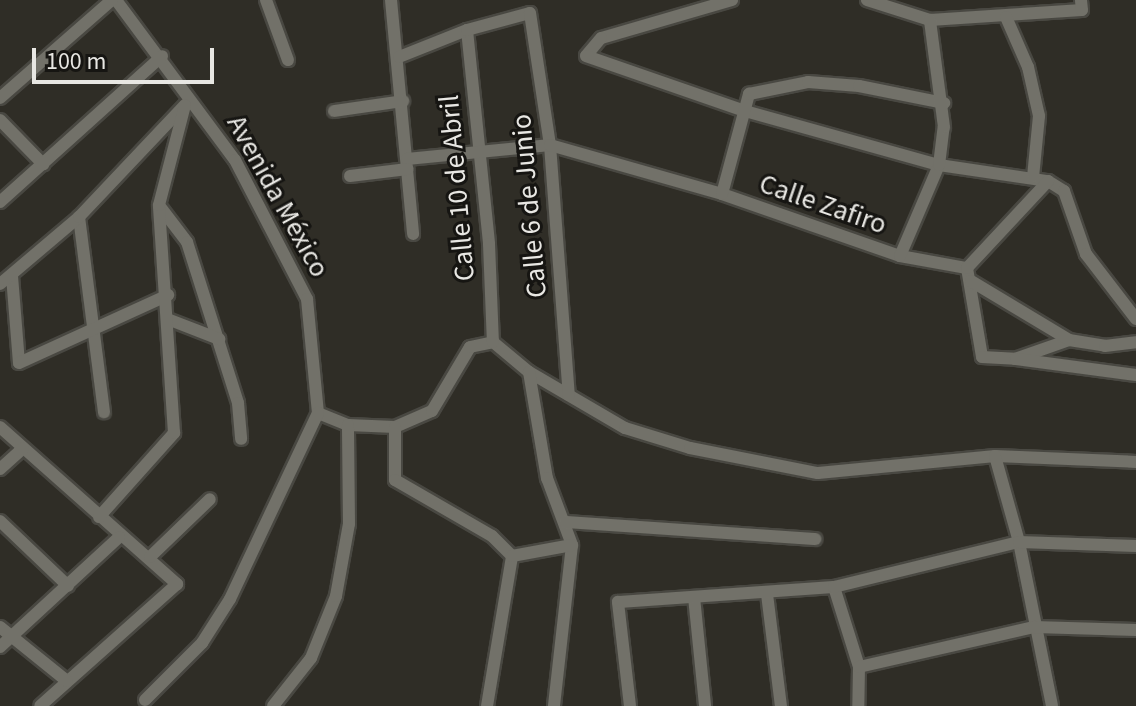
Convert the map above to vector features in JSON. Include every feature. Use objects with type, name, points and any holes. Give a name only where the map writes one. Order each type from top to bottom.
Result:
[{"type":"street","name":"Avenida México","points":[[114,0],[162,56],[189,101],[235,160],[307,299],[318,413]]},
{"type":"street","points":[[0,98],[114,0]]},
{"type":"street","points":[[266,0],[288,60]]},
{"type":"street","points":[[391,0],[399,57],[413,234]]},
{"type":"street","points":[[732,0],[601,38],[586,56],[742,110],[939,165],[1048,181],[1064,191],[1086,254],[1136,319]]},
{"type":"street","points":[[867,0],[930,20],[1006,17],[1082,5]]},
{"type":"street","name":"Calle 6 de Junio","points":[[467,30],[530,13],[550,145],[569,395]]},
{"type":"street","points":[[1006,17],[1028,67],[1039,116],[1033,177]]},
{"type":"street","points":[[900,256],[939,165],[944,103],[930,20]]},
{"type":"street","points":[[399,57],[467,30]]},
{"type":"street","name":"Calle 10 de Abril","points":[[467,30],[493,342]]},
{"type":"street","points":[[0,202],[162,56]]},
{"type":"street","points":[[722,194],[742,110],[749,94],[808,82],[859,86],[944,103]]},
{"type":"street","points":[[99,517],[174,433],[170,320],[159,205],[189,101]]},
{"type":"street","points":[[0,284],[79,217],[189,101]]},
{"type":"street","points":[[334,111],[403,101]]},
{"type":"street","points":[[0,120],[43,164]]},
{"type":"street","points":[[350,176],[408,164],[550,145]]},
{"type":"street","name":"Calle Zafiro","points":[[550,145],[722,194],[900,256],[969,274]]},
{"type":"street","points":[[1048,181],[969,274],[982,357],[1136,375]]},
{"type":"street","points":[[159,205],[187,242],[238,403],[241,439]]},
{"type":"street","points":[[79,217],[90,326],[104,412]]},
{"type":"street","points":[[969,274],[1069,340],[1105,346],[1136,342]]},
{"type":"street","points":[[12,276],[19,363],[90,326],[168,295]]},
{"type":"street","points":[[170,320],[219,339]]},
{"type":"street","points":[[1015,359],[1069,340]]},
{"type":"street","points":[[145,700],[202,643],[230,599],[318,413],[348,425],[395,427],[432,411],[470,347],[493,342],[529,372],[625,428],[690,448],[818,473],[995,456],[1136,462]]},
{"type":"street","points":[[529,372],[547,478],[572,545],[554,706]]},
{"type":"street","points":[[273,706],[311,658],[336,596],[349,524],[348,425]]},
{"type":"street","points":[[0,427],[119,537],[150,557],[177,584],[40,706]]},
{"type":"street","points":[[395,427],[395,480],[492,536],[512,556]]},
{"type":"street","points":[[0,469],[23,448]]},
{"type":"street","points":[[995,456],[1019,542],[1052,706]]},
{"type":"street","points":[[150,557],[210,499]]},
{"type":"street","points":[[0,521],[68,586]]},
{"type":"street","points":[[565,522],[815,539]]},
{"type":"street","points":[[0,647],[119,537]]},
{"type":"street","points":[[630,706],[618,602],[834,587],[1019,542],[1136,546]]},
{"type":"street","points":[[512,556],[572,545]]},
{"type":"street","points":[[487,706],[512,556]]},
{"type":"street","points":[[834,587],[859,667],[858,706]]},
{"type":"street","points":[[767,594],[781,706]]},
{"type":"street","points":[[694,597],[705,706]]},
{"type":"street","points":[[0,627],[67,681]]},
{"type":"street","points":[[859,667],[1034,627],[1136,630]]}]
